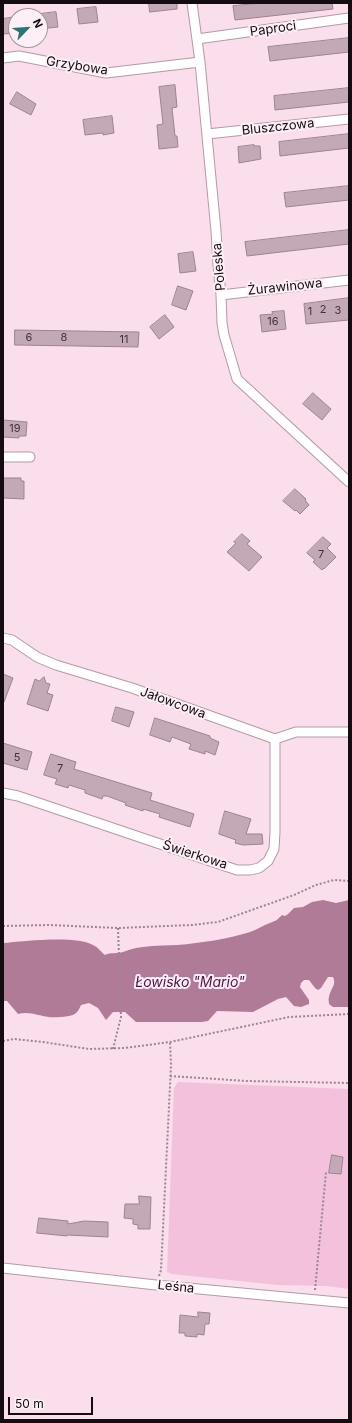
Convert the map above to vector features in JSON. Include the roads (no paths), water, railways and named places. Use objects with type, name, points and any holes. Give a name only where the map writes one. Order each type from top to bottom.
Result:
[{"type":"street","name":"Poleska","points":[[192,3],[200,62],[207,134],[221,295],[222,323],[237,379],[349,482]]},
{"type":"street","name":"Paproci","points":[[196,39],[349,18]]},
{"type":"street","name":"Grzybowa","points":[[3,58],[19,56],[106,73],[200,62]]},
{"type":"street","name":"Bluszczowa","points":[[207,134],[349,119]]},
{"type":"street","name":"Żurawinowa","points":[[221,295],[349,280]]},
{"type":"street","points":[[3,456],[30,457]]},
{"type":"street","name":"Jałowcowa","points":[[3,638],[12,640],[37,657],[56,665],[132,688],[275,739]]},
{"type":"street","points":[[275,739],[296,732],[349,732]]},
{"type":"street","name":"Świerkowa","points":[[3,793],[18,796],[238,870],[250,870],[259,868],[268,860],[274,849],[275,739]]},
{"type":"street","name":"Leśna","points":[[3,1268],[156,1285],[349,1303]]},
{"type":"water","name":"Łowisko \"Mario\"","points":[[323,900],[336,903],[349,900],[349,1007],[333,1007],[329,1004],[330,994],[334,985],[333,977],[328,977],[318,990],[309,980],[304,980],[300,987],[309,1000],[309,1004],[301,1007],[294,1006],[286,997],[278,999],[253,1012],[217,1011],[208,1021],[202,1022],[136,1022],[125,1012],[113,1012],[106,1020],[98,1008],[89,1003],[81,1005],[77,1012],[67,1016],[51,1017],[30,1013],[18,1014],[7,1001],[3,1001],[3,943],[63,939],[75,940],[86,942],[95,946],[105,955],[121,953],[143,947],[196,943],[223,939],[250,932],[275,921],[282,915],[285,916],[294,908],[303,907],[312,902]]}]
